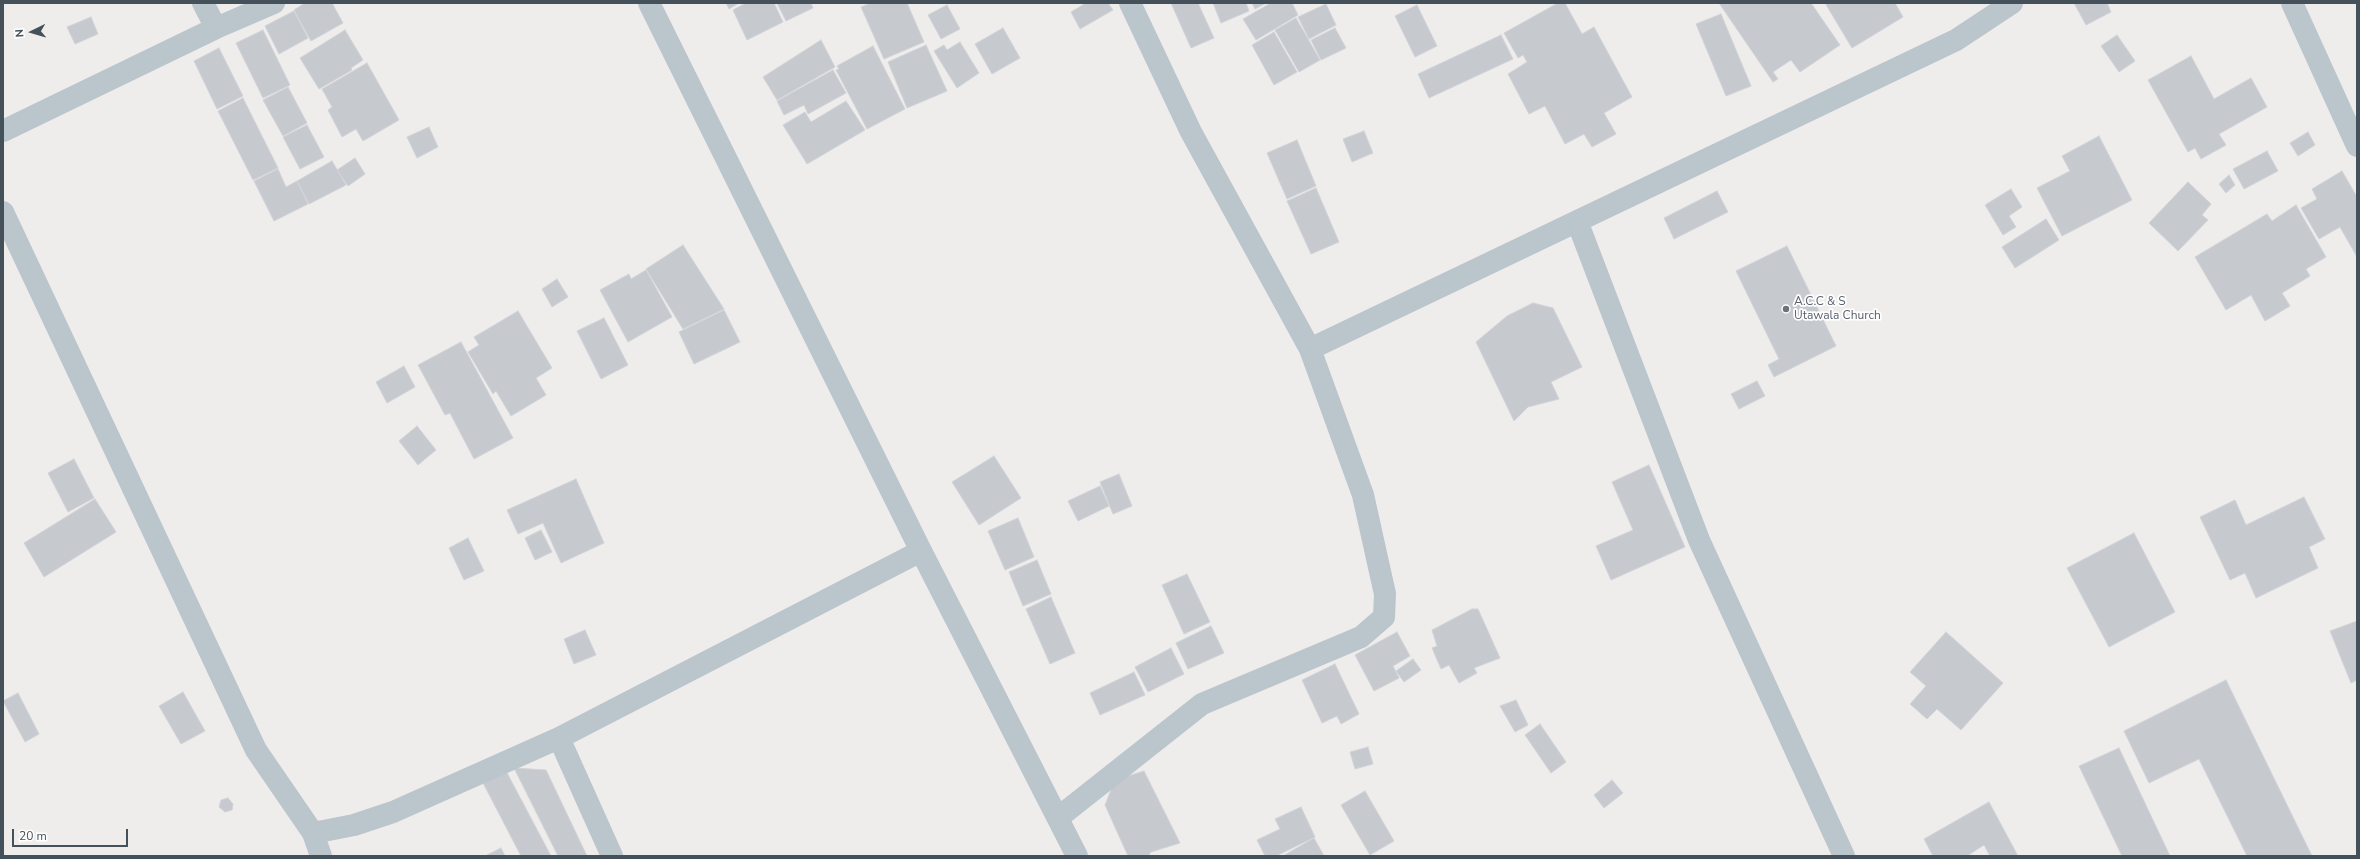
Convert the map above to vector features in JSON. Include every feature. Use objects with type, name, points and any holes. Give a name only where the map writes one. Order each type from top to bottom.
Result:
[{"type":"street","points":[[202,3],[216,28]]},
{"type":"street","points":[[3,131],[216,28],[274,3]]},
{"type":"street","points":[[649,3],[922,551],[1059,817],[1077,856]]},
{"type":"street","points":[[1059,817],[1202,704],[1361,637],[1384,617],[1385,594],[1363,495],[1310,349],[1191,132],[1130,3]]},
{"type":"street","points":[[1310,349],[1956,40],[2012,3]]},
{"type":"street","points":[[2292,3],[2357,146]]},
{"type":"street","points":[[3,212],[256,750],[313,833],[321,856]]},
{"type":"street","points":[[1577,221],[1699,540],[1844,856]]},
{"type":"street","points":[[313,833],[354,825],[393,812],[559,738],[922,551]]},
{"type":"street","points":[[559,738],[612,856]]},
{"type":"building","points":[[305,3],[332,3],[343,23],[311,41],[294,10]]},
{"type":"building","points":[[726,3],[739,3],[729,9]]},
{"type":"building","points":[[746,3],[774,3],[783,22],[747,40],[733,10]]},
{"type":"building","points":[[777,3],[811,3],[813,8],[786,21]]},
{"type":"building","points":[[871,3],[907,3],[924,42],[884,59],[861,7]]},
{"type":"building","points":[[1086,3],[1108,3],[1113,10],[1080,29],[1071,12]]},
{"type":"building","points":[[1171,3],[1198,3],[1214,38],[1191,48]]},
{"type":"building","points":[[1213,3],[1246,3],[1249,11],[1221,23]]},
{"type":"building","points":[[1252,3],[1266,3],[1255,9]]},
{"type":"building","points":[[1271,3],[1292,3],[1298,15],[1256,40],[1243,19]]},
{"type":"building","points":[[1558,3],[1565,3],[1582,34],[1594,27],[1632,97],[1604,113],[1616,134],[1592,147],[1584,134],[1565,144],[1545,106],[1529,114],[1508,74],[1527,62],[1523,55],[1518,58],[1504,33]]},
{"type":"building","points":[[1719,3],[1811,3],[1840,45],[1800,72],[1791,60],[1773,72],[1778,79],[1773,82]]},
{"type":"building","points":[[1825,3],[1895,3],[1903,17],[1852,48]]},
{"type":"building","points":[[2074,3],[2107,3],[2111,12],[2086,25]]},
{"type":"building","points":[[1326,4],[1336,25],[1309,39],[1298,17]]},
{"type":"building","points":[[947,5],[960,29],[941,39],[928,15]]},
{"type":"building","points":[[1417,5],[1437,46],[1415,57],[1395,16]]},
{"type":"building","points":[[294,11],[308,38],[279,54],[265,26]]},
{"type":"building","points":[[1721,14],[1751,86],[1726,96],[1696,24]]},
{"type":"building","points":[[91,17],[98,34],[75,44],[67,27]]},
{"type":"building","points":[[1296,18],[1320,60],[1299,72],[1275,30]]},
{"type":"building","points":[[1003,28],[1020,58],[992,74],[975,44]]},
{"type":"building","points":[[1335,28],[1346,48],[1321,60],[1311,40]]},
{"type":"building","points":[[263,30],[290,85],[263,98],[236,43]]},
{"type":"building","points":[[345,30],[363,60],[351,68],[352,70],[319,89],[300,58]]},
{"type":"building","points":[[1274,32],[1297,72],[1274,85],[1252,45]]},
{"type":"building","points":[[1501,35],[1513,59],[1429,98],[1418,74]]},
{"type":"building","points":[[2117,35],[2135,61],[2119,72],[2101,46]]},
{"type":"building","points":[[821,40],[835,67],[777,100],[763,77]]},
{"type":"building","points":[[960,42],[979,73],[957,88],[934,51],[944,45],[947,50]]},
{"type":"building","points":[[926,45],[947,91],[907,108],[888,62]]},
{"type":"building","points":[[873,46],[905,109],[867,129],[836,70],[839,69],[837,66]]},
{"type":"building","points":[[219,48],[243,96],[217,109],[194,61]]},
{"type":"building","points":[[2191,56],[2214,99],[2251,78],[2267,107],[2219,134],[2226,145],[2201,159],[2195,148],[2188,152],[2148,80]]},
{"type":"building","points":[[367,63],[399,120],[363,141],[356,129],[342,137],[328,110],[332,107],[322,89]]},
{"type":"building","points":[[833,70],[846,93],[808,114],[804,105],[784,115],[777,101]]},
{"type":"building","points":[[288,87],[307,123],[283,136],[263,100]]},
{"type":"building","points":[[243,98],[278,168],[253,180],[218,111]]},
{"type":"building","points":[[846,101],[865,130],[807,164],[783,125],[805,112],[811,122]]},
{"type":"building","points":[[307,125],[324,157],[300,169],[283,137]]},
{"type":"building","points":[[429,127],[438,147],[417,158],[407,137]]},
{"type":"building","points":[[1364,131],[1373,153],[1352,162],[1343,139]]},
{"type":"building","points":[[2308,132],[2315,145],[2298,156],[2290,143]]},
{"type":"building","points":[[2099,136],[2132,200],[2062,236],[2037,188],[2070,171],[2062,156]]},
{"type":"building","points":[[1297,140],[1316,186],[1287,199],[1267,153]]},
{"type":"building","points":[[2267,151],[2278,171],[2244,189],[2233,169]]},
{"type":"building","points":[[355,158],[365,174],[348,186],[337,170]]},
{"type":"building","points":[[332,161],[346,185],[309,204],[297,181]]},
{"type":"building","points":[[278,169],[286,187],[297,181],[308,204],[274,221],[254,181]]},
{"type":"building","points":[[2342,171],[2357,197],[2357,257],[2340,227],[2319,239],[2301,208],[2317,199],[2312,189]]},
{"type":"building","points":[[2229,175],[2235,185],[2226,193],[2219,184]]},
{"type":"building","points":[[2188,182],[2211,204],[2202,215],[2208,220],[2178,251],[2149,223]]},
{"type":"building","points":[[1316,188],[1339,242],[1311,254],[1287,201]]},
{"type":"building","points":[[2011,189],[2022,207],[2009,216],[2016,227],[2003,235],[1985,205]]},
{"type":"building","points":[[1717,191],[1728,212],[1674,239],[1664,218]]},
{"type":"building","points":[[2296,205],[2326,257],[2306,269],[2310,276],[2282,293],[2290,306],[2265,321],[2251,295],[2226,310],[2195,257],[2267,214],[2272,221]]},
{"type":"building","points":[[2046,219],[2059,240],[2015,268],[2002,247]]},
{"type":"building","points":[[683,245],[724,309],[683,329],[646,269]]},
{"type":"building","name":"A.C.C & S Utawala Church","points":[[1787,246],[1836,346],[1774,377],[1768,365],[1779,359],[1736,271]]},
{"type":"building","points":[[646,270],[672,317],[628,342],[600,290],[629,274],[631,279]]},
{"type":"building","points":[[557,279],[568,297],[552,307],[542,289]]},
{"type":"building","points":[[1533,303],[1553,308],[1582,367],[1551,382],[1559,399],[1528,407],[1514,421],[1476,342],[1507,316]]},
{"type":"building","points":[[724,310],[740,342],[694,364],[679,332]]},
{"type":"building","points":[[518,311],[552,368],[536,378],[546,395],[511,416],[496,391],[493,394],[468,352],[479,345],[474,337]]},
{"type":"building","points":[[604,318],[628,365],[601,379],[577,331]]},
{"type":"building","points":[[461,342],[513,438],[474,459],[450,413],[445,415],[418,365]]},
{"type":"building","points":[[404,366],[415,387],[387,403],[376,382]]},
{"type":"building","points":[[1757,381],[1765,396],[1739,409],[1731,394]]},
{"type":"building","points":[[417,426],[436,450],[418,465],[399,441]]},
{"type":"building","points":[[994,456],[1021,498],[979,525],[952,482]]},
{"type":"building","points":[[74,459],[94,498],[68,512],[48,473]]},
{"type":"building","points":[[1649,465],[1685,547],[1611,580],[1596,546],[1633,530],[1612,482]]},
{"type":"building","points":[[1119,474],[1132,506],[1113,514],[1100,482]]},
{"type":"building","points":[[576,479],[604,543],[561,563],[543,523],[518,534],[507,510]]},
{"type":"building","points":[[1100,486],[1109,506],[1078,521],[1068,501]]},
{"type":"building","points":[[2304,497],[2325,539],[2309,547],[2318,568],[2256,598],[2245,573],[2230,580],[2200,517],[2235,500],[2246,525]]},
{"type":"building","points":[[95,499],[116,532],[44,577],[24,543]]},
{"type":"building","points":[[1018,518],[1034,557],[1005,570],[988,531]]},
{"type":"building","points":[[541,530],[552,552],[535,560],[525,538]]},
{"type":"building","points":[[2134,533],[2175,612],[2109,647],[2067,568]]},
{"type":"building","points":[[468,538],[484,571],[464,580],[449,548]]},
{"type":"building","points":[[1037,560],[1051,594],[1023,606],[1009,572]]},
{"type":"building","points":[[1187,574],[1210,622],[1184,634],[1162,585]]},
{"type":"building","points":[[1051,597],[1075,653],[1050,664],[1026,609]]},
{"type":"building","points":[[1472,609],[1478,609],[1500,658],[1474,668],[1477,673],[1459,683],[1449,665],[1441,669],[1432,648],[1437,646],[1432,630]]},
{"type":"building","points":[[2357,621],[2357,680],[2351,683],[2330,631]]},
{"type":"building","points":[[1211,626],[1224,653],[1188,669],[1176,643]]},
{"type":"building","points":[[585,630],[596,655],[574,664],[564,639]]},
{"type":"building","points":[[1397,632],[1410,656],[1393,666],[1399,678],[1374,691],[1355,655]]},
{"type":"building","points":[[1946,632],[2003,683],[1961,730],[1937,709],[1927,719],[1910,704],[1926,686],[1910,672]]},
{"type":"building","points":[[1171,648],[1184,674],[1148,692],[1135,667]]},
{"type":"building","points":[[1413,659],[1421,670],[1404,682],[1396,671]]},
{"type":"building","points":[[1335,664],[1359,714],[1341,724],[1337,716],[1322,723],[1302,680]]},
{"type":"building","points":[[1134,672],[1145,695],[1100,715],[1090,693]]},
{"type":"building","points":[[2226,680],[2312,856],[2247,856],[2199,759],[2149,783],[2124,731]]},
{"type":"building","points":[[183,692],[205,731],[181,744],[159,706]]},
{"type":"building","points":[[18,693],[39,734],[25,742],[3,701]]},
{"type":"building","points":[[1516,700],[1528,725],[1515,732],[1500,706]]},
{"type":"building","points":[[1540,724],[1566,762],[1551,773],[1525,735]]},
{"type":"building","points":[[1368,747],[1373,764],[1355,769],[1350,752]]},
{"type":"building","points":[[2119,748],[2170,856],[2122,856],[2079,766]]},
{"type":"building","points":[[514,768],[546,770],[587,856],[558,856]]},
{"type":"building","points":[[505,769],[551,856],[521,856],[482,781]]},
{"type":"building","points":[[1144,771],[1180,843],[1151,852],[1148,856],[1128,856],[1105,805],[1115,780]]},
{"type":"building","points":[[1612,780],[1623,793],[1604,808],[1594,795]]},
{"type":"building","points":[[1365,791],[1394,841],[1370,855],[1341,805]]},
{"type":"building","points":[[228,798],[233,804],[232,810],[225,812],[219,807],[221,800]]},
{"type":"building","points":[[1989,802],[2018,856],[1990,856],[1984,845],[1967,856],[1933,856],[1924,839]]},
{"type":"building","points":[[1301,807],[1315,837],[1276,856],[1265,856],[1257,840],[1280,829],[1275,819]]},
{"type":"building","points":[[1314,838],[1324,856],[1283,856]]},
{"type":"building","points":[[501,848],[505,856],[485,856]]},
{"type":"place","name":"A.C.C & S Utawala Church","points":[[1786,309]]}]
